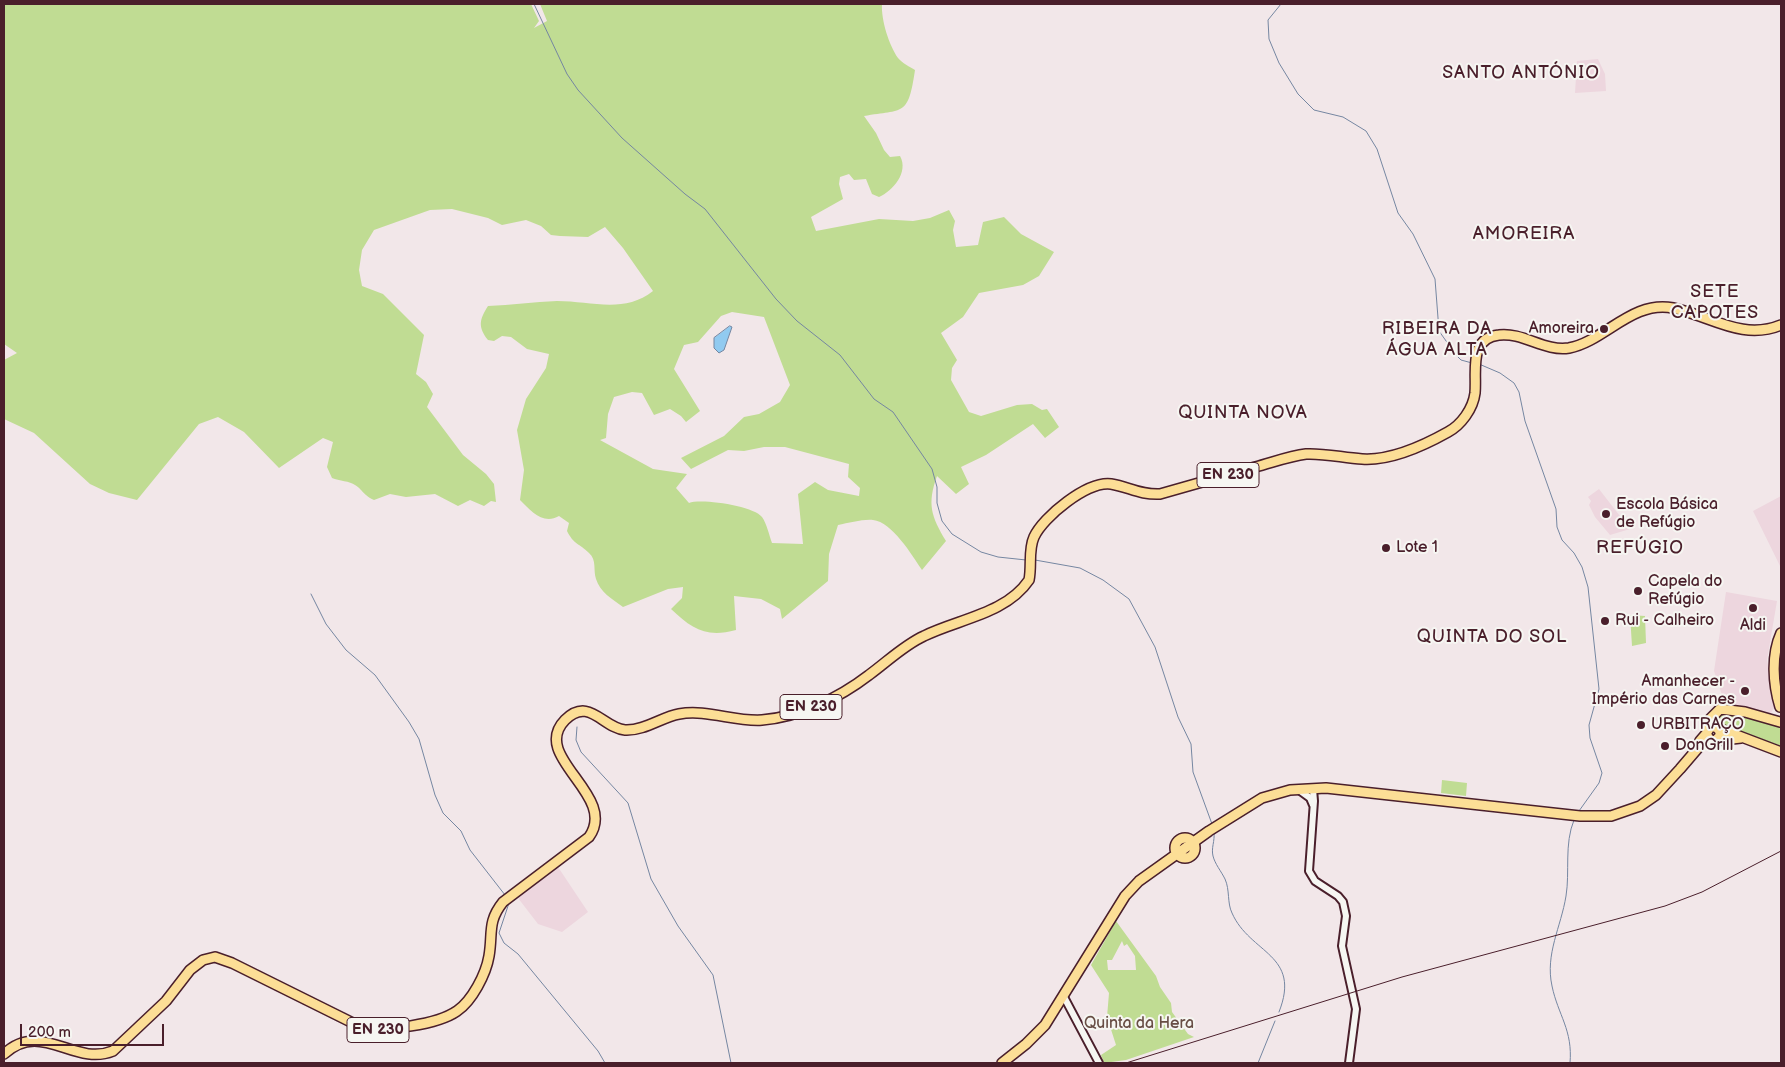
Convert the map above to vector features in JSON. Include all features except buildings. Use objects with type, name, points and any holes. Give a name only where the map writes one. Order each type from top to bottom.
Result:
[{"type":"main road","name":"EN 230","points":[[4,1054],[20,1041],[40,1040],[86,1054],[105,1054],[113,1051],[166,1001],[190,970],[204,960],[215,957],[232,963],[363,1028],[384,1031],[445,1017],[457,1011],[468,1000],[484,971],[489,956],[491,922],[496,911],[507,899],[588,837],[595,828],[596,816],[593,805],[556,748],[556,736],[563,722],[570,716],[578,712],[593,713],[620,729],[631,730],[682,713],[763,720],[823,703],[852,688],[913,642],[999,605],[1026,584],[1029,580],[1032,544],[1038,530],[1078,494],[1090,487],[1111,484],[1144,494],[1160,494],[1307,454],[1364,459],[1405,452],[1447,433],[1464,418],[1475,395],[1476,352],[1486,339],[1500,335],[1556,348],[1568,348],[1581,344],[1636,313],[1660,307],[1673,308],[1734,329],[1751,332],[1781,325]]},
{"type":"main road","points":[[1780,722],[1777,716],[1779,708],[1774,666],[1781,633]]},
{"type":"main road","points":[[1781,652],[1781,686]]},
{"type":"main road","points":[[1765,717],[1779,708]]},
{"type":"main road","points":[[1712,733],[1710,719],[1720,709],[1729,709],[1780,722]]},
{"type":"main road","points":[[1193,843],[1262,798],[1298,790],[1326,788],[1580,816],[1611,816],[1632,810],[1656,795],[1712,733],[1733,733],[1741,738],[1781,752]]},
{"type":"main road","points":[[1177,854],[1176,845],[1180,840],[1185,838],[1193,843]]},
{"type":"main road","points":[[1177,854],[1182,857],[1190,856],[1194,852],[1193,843]]},
{"type":"main road","points":[[1002,1063],[1026,1044],[1045,1025],[1125,896],[1139,882],[1177,854]]},
{"type":"street","points":[[1313,801],[1326,788]]},
{"type":"street","points":[[1313,789],[1309,871],[1315,881],[1338,896],[1343,902],[1346,916],[1342,946],[1356,1009],[1349,1063]]},
{"type":"street","points":[[1298,790],[1313,801]]},
{"type":"street","points":[[1064,997],[1099,1063]]},
{"type":"shaded area","points":[[1598,59],[1605,74],[1606,91],[1575,93],[1577,61]]},
{"type":"shaded area","name":"Escola Básica de Refúgio","points":[[1599,489],[1630,529],[1610,535],[1595,517],[1589,505],[1591,501],[1588,497]]},
{"type":"shaded area","points":[[1781,496],[1781,568],[1753,511]]},
{"type":"shaded area","points":[[1726,592],[1777,601],[1767,660],[1777,704],[1770,714],[1723,706],[1724,701],[1714,671]]},
{"type":"shaded area","points":[[558,867],[588,912],[562,932],[538,924],[518,898]]},
{"type":"green space","points":[[4,4],[531,4],[539,21],[534,28],[547,21],[540,4],[882,4],[884,25],[895,53],[902,62],[915,70],[910,96],[902,108],[896,111],[864,116],[890,157],[900,156],[902,162],[901,174],[894,186],[879,197],[872,194],[866,179],[854,180],[849,174],[840,177],[839,184],[843,199],[811,217],[816,231],[879,219],[913,221],[930,218],[949,210],[955,221],[953,230],[956,247],[978,245],[983,222],[1004,217],[1021,234],[1054,252],[1039,276],[1023,285],[979,293],[963,317],[941,333],[957,360],[952,368],[951,380],[969,412],[981,416],[1017,405],[1032,404],[1042,410],[1047,409],[1059,427],[1045,438],[1033,424],[986,455],[961,467],[969,484],[956,494],[937,476],[932,494],[932,510],[946,541],[922,570],[901,540],[880,522],[865,520],[838,525],[829,554],[828,581],[782,619],[780,609],[761,599],[734,596],[736,630],[716,633],[693,627],[671,609],[682,598],[683,587],[668,589],[623,607],[600,588],[595,576],[593,559],[570,536],[567,531],[569,523],[559,516],[548,519],[538,516],[520,500],[524,470],[517,430],[526,399],[546,368],[549,354],[527,349],[511,337],[502,336],[494,341],[488,340],[481,327],[481,319],[488,306],[557,301],[607,305],[619,304],[642,298],[653,291],[623,248],[605,227],[588,237],[560,236],[551,235],[541,226],[526,220],[502,225],[488,218],[452,209],[430,210],[374,230],[362,250],[359,270],[362,286],[383,294],[424,335],[416,374],[426,382],[433,394],[427,407],[463,455],[486,474],[494,484],[496,502],[491,501],[484,506],[470,500],[458,506],[435,494],[406,497],[390,494],[374,500],[353,484],[332,478],[327,467],[333,442],[323,438],[279,468],[244,432],[218,417],[199,424],[137,500],[109,493],[90,484],[34,433],[4,419],[4,360],[17,353],[4,344]],"holes":[[[732,312],[764,317],[790,385],[780,402],[759,414],[744,417],[724,436],[681,458],[691,469],[728,450],[744,451],[764,447],[785,447],[849,464],[848,477],[860,488],[859,496],[828,490],[815,482],[798,494],[803,544],[772,543],[762,517],[749,509],[715,502],[689,503],[676,488],[687,474],[653,469],[600,440],[606,438],[608,414],[614,397],[632,392],[642,393],[654,415],[670,409],[681,416],[686,422],[700,411],[674,369],[684,345],[698,342],[721,316]]]},
{"type":"green space","points":[[1630,615],[1645,616],[1646,643],[1632,646]]},
{"type":"green space","points":[[1724,712],[1754,717],[1781,726],[1781,746],[1723,725],[1719,718]]},
{"type":"green space","points":[[1442,780],[1467,783],[1466,796],[1441,793]]},
{"type":"green space","name":"Quinta da Hera","points":[[1116,921],[1156,976],[1160,987],[1171,1003],[1172,1012],[1188,1034],[1194,1037],[1126,1060],[1104,1063],[1101,1055],[1116,1045],[1107,1017],[1109,993],[1091,965]],"holes":[[[1122,941],[1124,946],[1127,944],[1135,956],[1136,970],[1108,970],[1107,960],[1112,960]]]},
{"type":"water","points":[[730,326],[732,327],[724,350],[719,353],[714,348],[714,338]]},
{"type":"waterway","points":[[534,4],[567,74],[578,90],[622,138],[685,194],[705,209],[776,299],[797,321],[840,355],[874,399],[893,412],[932,469],[937,487],[937,503],[942,521],[952,534],[981,552],[998,557],[1026,560]]},
{"type":"waterway","name":"RIBEIRA DA ÁGUA ALTA","points":[[1281,4],[1268,20],[1269,39],[1279,63],[1298,94],[1314,110],[1343,117],[1366,131],[1377,149],[1398,213],[1413,234],[1435,279],[1439,331],[1461,360],[1472,363]]},
{"type":"waterway","name":"RIBEIRA DA ÁGUA ALTA","points":[[1479,364],[1500,373],[1514,383],[1519,392],[1525,421],[1556,509],[1557,527],[1562,540],[1574,553],[1582,567],[1588,587],[1599,689],[1589,725],[1590,738],[1602,773],[1599,783],[1579,811]]},
{"type":"waterway","points":[[1035,560],[1080,568],[1103,580],[1129,599],[1155,647],[1178,717],[1191,744],[1193,772],[1212,824]]},
{"type":"waterway","points":[[311,594],[326,624],[346,650],[375,675],[409,722],[419,739],[435,795],[443,813],[461,831],[470,850],[505,895]]},
{"type":"waterway","points":[[577,727],[576,740],[581,752],[628,803],[651,879],[678,926],[713,975],[731,1063]]},
{"type":"waterway","name":"RIBEIRA DA ÁGUA ALTA","points":[[1570,1063],[1567,1032],[1550,974],[1554,941],[1566,896],[1568,848],[1574,820]]},
{"type":"waterway","points":[[1214,833],[1213,856],[1227,883],[1232,913],[1240,927],[1271,956],[1279,966],[1284,978],[1284,993],[1279,1012]]},
{"type":"waterway","points":[[509,903],[499,933],[504,943],[518,954],[598,1051],[605,1063]]},
{"type":"waterway","points":[[1258,1063],[1275,1021]]},
{"type":"railway","points":[[1126,1063],[1402,977],[1665,906],[1702,892],[1781,851]]},
{"type":"place","name":"Amoreira","points":[[1604,329]]},
{"type":"place","name":"Escola Básica de Refúgio","points":[[1606,514]]},
{"type":"place","name":"Lote 1","points":[[1386,548]]},
{"type":"place","name":"Capela do Refúgio","points":[[1638,591]]},
{"type":"place","name":"Aldi","points":[[1753,608]]},
{"type":"place","name":"Rui - Calheiro","points":[[1605,621]]},
{"type":"place","name":"Amanhecer - Império das Carnes","points":[[1745,691]]},
{"type":"place","name":"URBITRAÇO","points":[[1641,725]]},
{"type":"place","name":"DonGrill","points":[[1665,746]]},
{"type":"district","name":"SANTO ANTÓNIO","points":[[1521,73]]},
{"type":"district","name":"AMOREIRA","points":[[1524,234]]},
{"type":"district","name":"SETE CAPOTES","points":[[1715,302]]},
{"type":"district","name":"RIBEIRA DA ÁGUA ALTA","points":[[1437,339]]},
{"type":"district","name":"QUINTA NOVA","points":[[1243,413]]},
{"type":"district","name":"REFÚGIO","points":[[1640,548]]},
{"type":"district","name":"QUINTA DO SOL","points":[[1492,637]]}]
